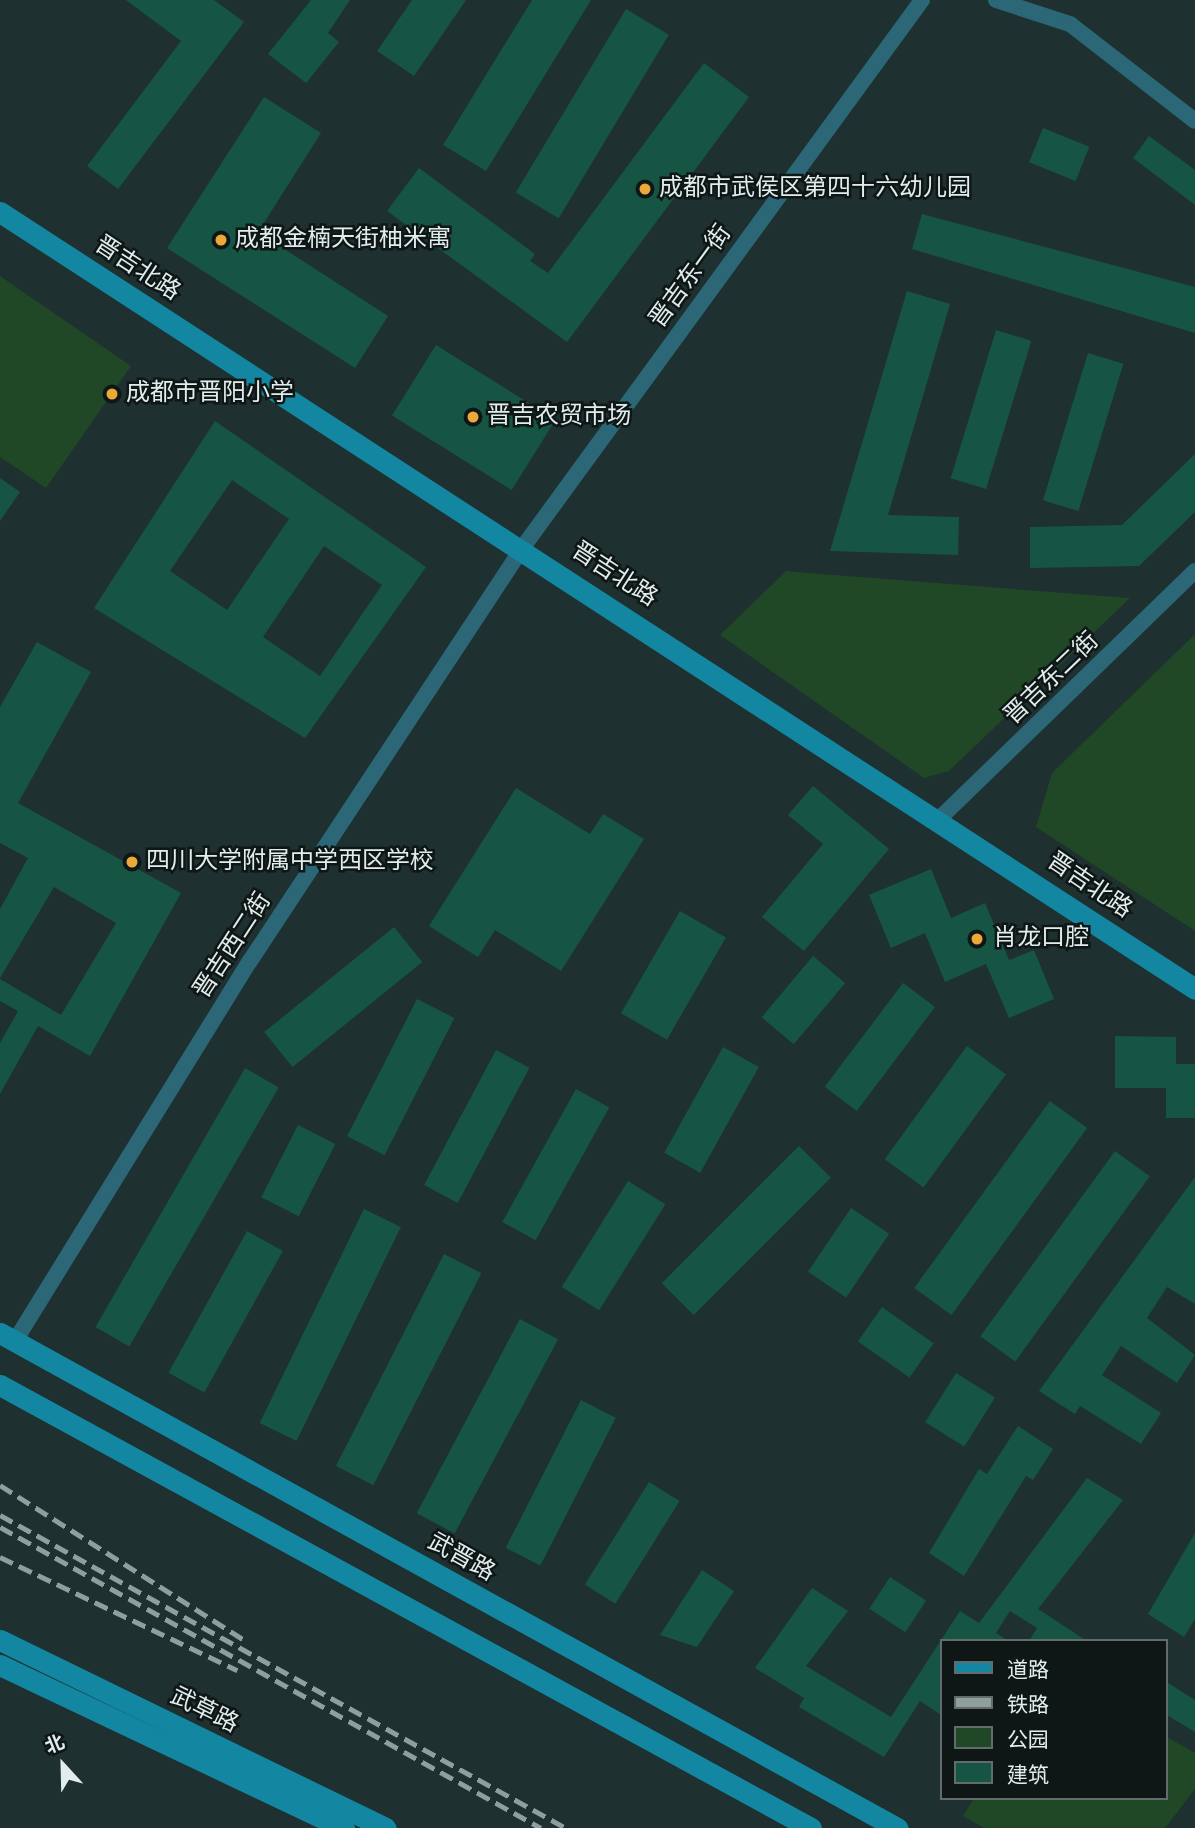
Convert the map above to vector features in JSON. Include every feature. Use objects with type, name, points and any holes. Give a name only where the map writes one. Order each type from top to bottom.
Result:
[{"type":"street","name":"晋吉东一街","points":[[523,547],[922,0]]},
{"type":"street","points":[[996,0],[1070,24],[1195,121]]},
{"type":"street","name":"晋吉北路","points":[[0,212],[940,818],[1195,989]]},
{"type":"street","name":"晋吉西二街","points":[[8,1337],[250,961],[523,547]]},
{"type":"street","name":"晋吉东二街","points":[[940,818],[1195,571]]},
{"type":"street","points":[[1178,589],[1195,589]]},
{"type":"street","name":"武晋路","points":[[8,1337],[897,1828]]},
{"type":"street","points":[[0,1385],[811,1828]]},
{"type":"street","name":"武草路","points":[[0,1640],[386,1828]]},
{"type":"street","name":"武草路","points":[[0,1665],[344,1828]]},
{"type":"green space","points":[[0,276],[131,366],[46,488],[0,457]]},
{"type":"green space","points":[[786,571],[1130,598],[949,771],[924,778],[720,635]]},
{"type":"green space","points":[[1195,634],[1195,931],[1036,827],[1052,773]]},
{"type":"green space","points":[[1167,1737],[1195,1753],[1195,1789],[1165,1828],[984,1828],[963,1816],[973,1800],[1167,1800]]},
{"type":"building","points":[[126,0],[214,0],[244,22],[118,189],[87,166],[181,41]]},
{"type":"building","points":[[311,0],[350,0],[328,33],[339,42],[306,83],[268,54]]},
{"type":"building","points":[[412,0],[466,0],[414,76],[377,51]]},
{"type":"building","points":[[532,0],[591,0],[486,171],[443,145]]},
{"type":"building","points":[[626,9],[669,35],[559,218],[516,192]]},
{"type":"building","name":"成都市武侯区第四十六幼儿园","points":[[704,63],[749,97],[567,342],[387,211],[419,168],[535,254],[530,261],[548,273]]},
{"type":"building","name":"成都金楠天街柚米寓","points":[[264,97],[321,133],[258,232],[388,316],[355,368],[167,248]]},
{"type":"building","points":[[1043,128],[1089,147],[1075,181],[1029,162]]},
{"type":"building","points":[[1149,136],[1195,170],[1195,205],[1133,158]]},
{"type":"building","points":[[922,214],[1195,287],[1195,333],[912,249]]},
{"type":"building","points":[[907,291],[950,304],[888,515],[959,517],[958,555],[830,551]]},
{"type":"building","points":[[996,330],[1031,341],[986,489],[951,478]]},
{"type":"building","name":"晋吉农贸市场","points":[[436,345],[556,420],[512,490],[392,415]]},
{"type":"building","points":[[1088,353],[1123,364],[1078,511],[1043,500]]},
{"type":"building","points":[[215,421],[426,567],[305,738],[94,608]],"holes":[[[232,480],[289,519],[227,610],[170,571]],[[324,546],[382,585],[320,676],[263,637]]]},
{"type":"building","points":[[1195,454],[1195,512],[1139,566],[1030,568],[1030,527],[1122,525]]},
{"type":"building","points":[[0,478],[20,492],[0,521]]},
{"type":"building","points":[[37,642],[91,672],[18,803],[181,893],[90,1056],[38,1026],[0,1094],[0,1043],[18,1011],[0,1001],[0,979],[61,1015],[116,923],[54,887],[0,978],[0,909],[28,858],[0,843],[0,707]]},
{"type":"building","points":[[813,786],[889,849],[804,951],[762,917],[823,844],[788,815]]},
{"type":"building","points":[[516,788],[590,834],[603,814],[644,839],[561,971],[495,930],[478,957],[429,926]]},
{"type":"building","points":[[931,869],[951,918],[985,903],[1009,960],[1034,950],[1054,999],[1009,1018],[986,964],[945,982],[925,933],[891,948],[869,895]]},
{"type":"building","points":[[680,911],[726,937],[667,1040],[621,1013]]},
{"type":"building","points":[[394,927],[422,962],[293,1067],[264,1032]]},
{"type":"building","points":[[813,956],[845,983],[794,1044],[762,1017]]},
{"type":"building","points":[[903,983],[935,1007],[857,1111],[825,1087]]},
{"type":"building","points":[[417,999],[454,1018],[385,1155],[347,1136]]},
{"type":"building","points":[[1115,1036],[1176,1037],[1176,1064],[1195,1064],[1195,1118],[1166,1118],[1166,1088],[1115,1088]]},
{"type":"building","points":[[967,1046],[1006,1074],[924,1187],[885,1159]]},
{"type":"building","points":[[723,1047],[759,1067],[700,1173],[664,1153]]},
{"type":"building","points":[[496,1050],[530,1068],[458,1203],[424,1185]]},
{"type":"building","points":[[245,1068],[279,1088],[129,1346],[96,1327]]},
{"type":"building","points":[[576,1089],[609,1107],[536,1240],[502,1222]]},
{"type":"building","points":[[1050,1101],[1087,1128],[951,1315],[914,1288]]},
{"type":"building","points":[[298,1125],[335,1144],[299,1216],[261,1197]]},
{"type":"building","points":[[799,1146],[831,1178],[694,1315],[662,1283]]},
{"type":"building","points":[[1115,1151],[1150,1176],[1015,1362],[980,1336]]},
{"type":"building","points":[[1195,1177],[1195,1304],[1167,1287],[1147,1318],[1195,1355],[1177,1383],[1121,1346],[1102,1375],[1161,1413],[1141,1444],[1080,1406],[1075,1414],[1039,1391]]},
{"type":"building","points":[[628,1181],[665,1204],[599,1310],[562,1287]]},
{"type":"building","points":[[851,1208],[889,1234],[846,1298],[808,1272]]},
{"type":"building","points":[[364,1209],[401,1227],[297,1441],[260,1423]]},
{"type":"building","points":[[247,1231],[283,1251],[204,1393],[168,1373]]},
{"type":"building","points":[[444,1254],[481,1273],[373,1485],[336,1466]]},
{"type":"building","points":[[882,1307],[934,1343],[910,1378],[858,1341]]},
{"type":"building","points":[[520,1319],[558,1339],[455,1533],[417,1513]]},
{"type":"building","points":[[956,1373],[995,1397],[964,1447],[925,1422]]},
{"type":"building","points":[[581,1400],[616,1418],[540,1566],[506,1548]]},
{"type":"building","points":[[1018,1426],[1053,1449],[1033,1480],[1026,1476],[964,1576],[929,1553],[979,1469],[987,1474]]},
{"type":"building","points":[[1087,1478],[1123,1500],[1038,1609],[1084,1639],[1030,1639],[1037,1628],[1010,1611],[996,1633],[1005,1639],[942,1639],[960,1611],[979,1623]]},
{"type":"building","points":[[649,1482],[680,1501],[615,1604],[585,1585]]},
{"type":"building","points":[[1195,1533],[1195,1619],[1184,1637],[1148,1614]]},
{"type":"building","points":[[702,1570],[734,1591],[697,1647],[660,1635]]},
{"type":"building","points":[[890,1577],[926,1600],[905,1632],[869,1609]]},
{"type":"building","points":[[812,1588],[848,1611],[806,1666],[891,1717],[940,1642],[940,1714],[920,1701],[884,1757],[799,1707],[804,1698],[755,1668]]},
{"type":"building","points":[[1167,1682],[1195,1700],[1195,1732],[1167,1715]]},
{"type":"railway","points":[[0,1485],[246,1641]]},
{"type":"railway","points":[[0,1515],[566,1828]]},
{"type":"railway","points":[[0,1527],[541,1828]]},
{"type":"railway","points":[[0,1557],[237,1670]]},
{"type":"place","name":"成都市武侯区第四十六幼儿园","points":[[645,189]]},
{"type":"place","name":"成都金楠天街柚米寓","points":[[221,240]]},
{"type":"place","name":"成都市晋阳小学","points":[[112,394]]},
{"type":"place","name":"晋吉农贸市场","points":[[473,417]]},
{"type":"place","name":"四川大学附属中学西区学校","points":[[132,862]]},
{"type":"place","name":"肖龙口腔","points":[[977,939]]}]
